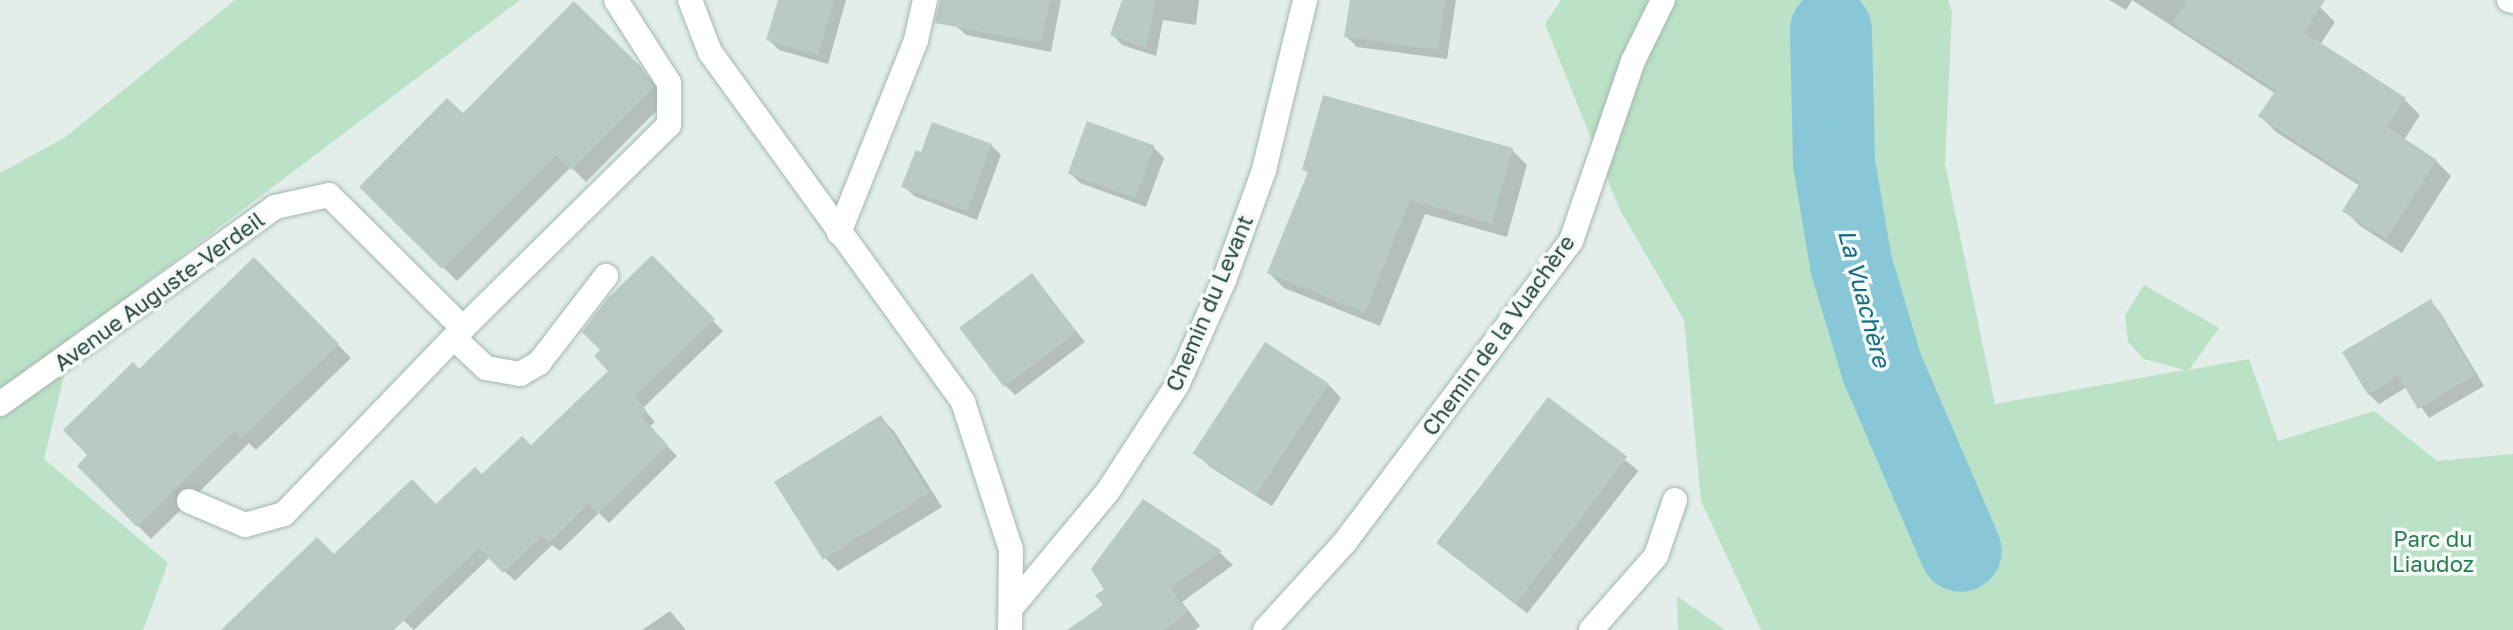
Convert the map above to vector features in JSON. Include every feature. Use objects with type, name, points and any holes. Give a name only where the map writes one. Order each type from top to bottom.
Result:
[{"type":"street","points":[[189,501],[245,525],[284,514],[458,333],[669,125],[669,83],[616,0]]},
{"type":"street","name":"Chemin du Levant","points":[[690,0],[710,52],[963,402],[1011,550],[1010,619]]},
{"type":"street","points":[[839,233],[916,40],[925,0]]},
{"type":"street","name":"Chemin du Levant","points":[[1010,619],[1108,491],[1177,385],[1225,278],[1264,170],[1305,0]]},
{"type":"street","name":"Chemin de la Vuachère","points":[[1265,630],[1345,542],[1571,241],[1633,61],[1663,0]]},
{"type":"street","name":"Avenue Auguste-Verdeil","points":[[0,404],[275,207],[329,195],[458,333],[486,368],[520,374],[539,363],[606,276]]},
{"type":"street","points":[[1591,630],[1656,556],[1675,500]]},
{"type":"green space","points":[[235,0],[520,0],[73,338],[44,459],[168,563],[143,630],[0,630],[0,173],[64,138]]},
{"type":"green space","name":"Parc du Liaudoz","points":[[1561,0],[1948,0],[1952,12],[1945,164],[1995,404],[2185,370],[2144,359],[2128,342],[2125,315],[2144,285],[2219,328],[2189,370],[2249,359],[2278,441],[2374,411],[2437,461],[2513,454],[2513,630],[1761,630],[1701,501],[1684,320],[1620,210],[1545,24]]},
{"type":"green space","points":[[1677,596],[1725,630],[1678,630]]},
{"type":"building","points":[[778,0],[834,0],[818,55],[766,40]]},
{"type":"building","points":[[940,0],[1050,0],[1041,43],[935,23]]},
{"type":"building","points":[[1122,0],[1156,0],[1146,48],[1110,35]]},
{"type":"building","points":[[1350,0],[1445,0],[1438,50],[1344,37]]},
{"type":"building","points":[[2187,0],[2325,0],[2304,32],[2406,98],[2387,127],[2437,160],[2386,239],[2342,211],[2360,183],[2258,116],[2276,90],[2172,23]]},
{"type":"building","points":[[574,1],[641,67],[654,87],[571,170],[556,155],[442,269],[359,187],[447,98],[463,113]]},
{"type":"building","points":[[1323,95],[1513,148],[1492,224],[1410,200],[1365,313],[1267,273],[1308,172],[1302,170]]},
{"type":"building","points":[[1087,121],[1155,146],[1136,198],[1068,174]]},
{"type":"building","points":[[932,122],[992,144],[967,211],[901,187],[916,150],[921,152]]},
{"type":"building","points":[[652,255],[715,319],[634,397],[647,411],[641,416],[668,445],[598,514],[588,504],[549,543],[542,536],[503,573],[479,548],[394,630],[221,630],[317,537],[334,554],[412,479],[436,504],[475,467],[482,474],[522,436],[531,445],[608,371],[594,356],[600,350],[582,332],[609,297]]},
{"type":"building","points":[[254,257],[339,344],[241,439],[235,431],[137,527],[77,466],[87,455],[63,430],[133,362],[139,369]]},
{"type":"building","points":[[1032,273],[1077,332],[1004,387],[959,328]]},
{"type":"building","points":[[2431,299],[2475,375],[2418,409],[2398,376],[2368,395],[2342,352]]},
{"type":"building","points":[[1265,342],[1329,383],[1256,495],[1193,454]]},
{"type":"building","points":[[1548,397],[1627,457],[1516,604],[1437,544]]},
{"type":"building","points":[[881,415],[930,493],[823,560],[774,482]]},
{"type":"building","points":[[1143,499],[1222,551],[1170,588],[1188,612],[1164,630],[1067,630],[1103,605],[1095,595],[1104,590],[1091,569]]},
{"type":"waterway","name":"La Vuachère","points":[[1831,30],[1834,163],[1851,264],[1882,368],[1961,551]]}]
